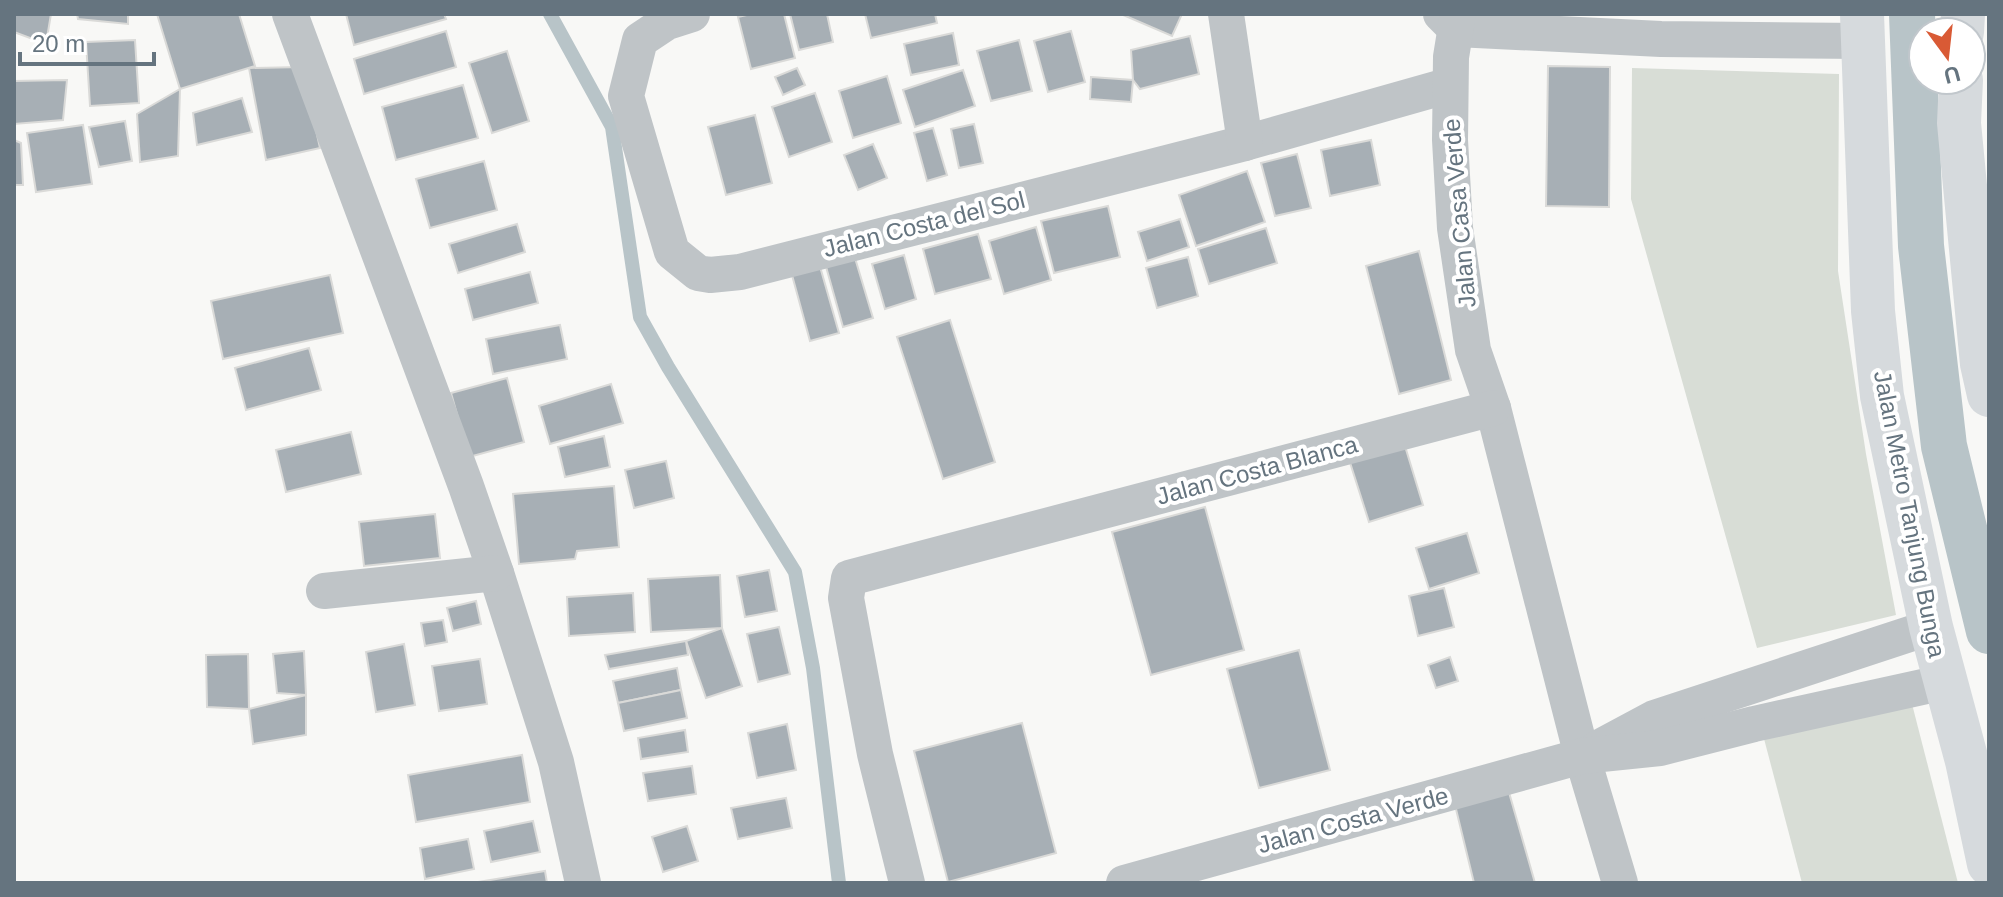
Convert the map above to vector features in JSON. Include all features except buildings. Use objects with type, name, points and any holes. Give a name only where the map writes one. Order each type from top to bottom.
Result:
[{"type":"main road","name":"Jalan Metro Tanjung Bunga","points":[[1862,27],[1873,311],[1882,396],[1931,627],[1967,761],[1989,864]]},
{"type":"main road","points":[[1960,96],[1959,123],[1987,374]]},
{"type":"street","points":[[290,14],[496,573],[556,762],[583,883]]},
{"type":"street","name":"Jalan Costa del Sol","points":[[692,14],[667,22],[640,40],[626,96],[672,252],[698,273],[710,275],[740,272],[1245,143],[1450,85]]},
{"type":"street","points":[[1226,14],[1245,143]]},
{"type":"street","points":[[1451,19],[1661,39],[1862,27]]},
{"type":"street","name":"Jalan Casa Verde","points":[[1451,19],[1450,140],[1455,228],[1473,350],[1493,408]]},
{"type":"street","points":[[1493,408],[1582,756],[1620,883]]},
{"type":"street","name":"Jalan Costa Blanca","points":[[907,883],[875,754],[846,598],[849,578],[1493,408]]},
{"type":"street","points":[[324,591],[496,573]]},
{"type":"street","points":[[1582,756],[1654,718],[1931,627]]},
{"type":"street","points":[[1582,756],[1660,748],[1945,682]]},
{"type":"street","name":"Jalan Costa Verde","points":[[1124,883],[1582,756]]},
{"type":"shaded area","points":[[1632,68],[1839,74],[1838,271],[1866,454],[1896,615],[1757,648],[1631,199]]},
{"type":"shaded area","points":[[1912,704],[1958,883],[1802,883],[1763,735]]},
{"type":"waterway","points":[[550,14],[612,127],[640,317],[795,572],[813,668],[839,883]]},
{"type":"waterway","points":[[1912,14],[1921,246],[1944,446],[1989,631]]}]
